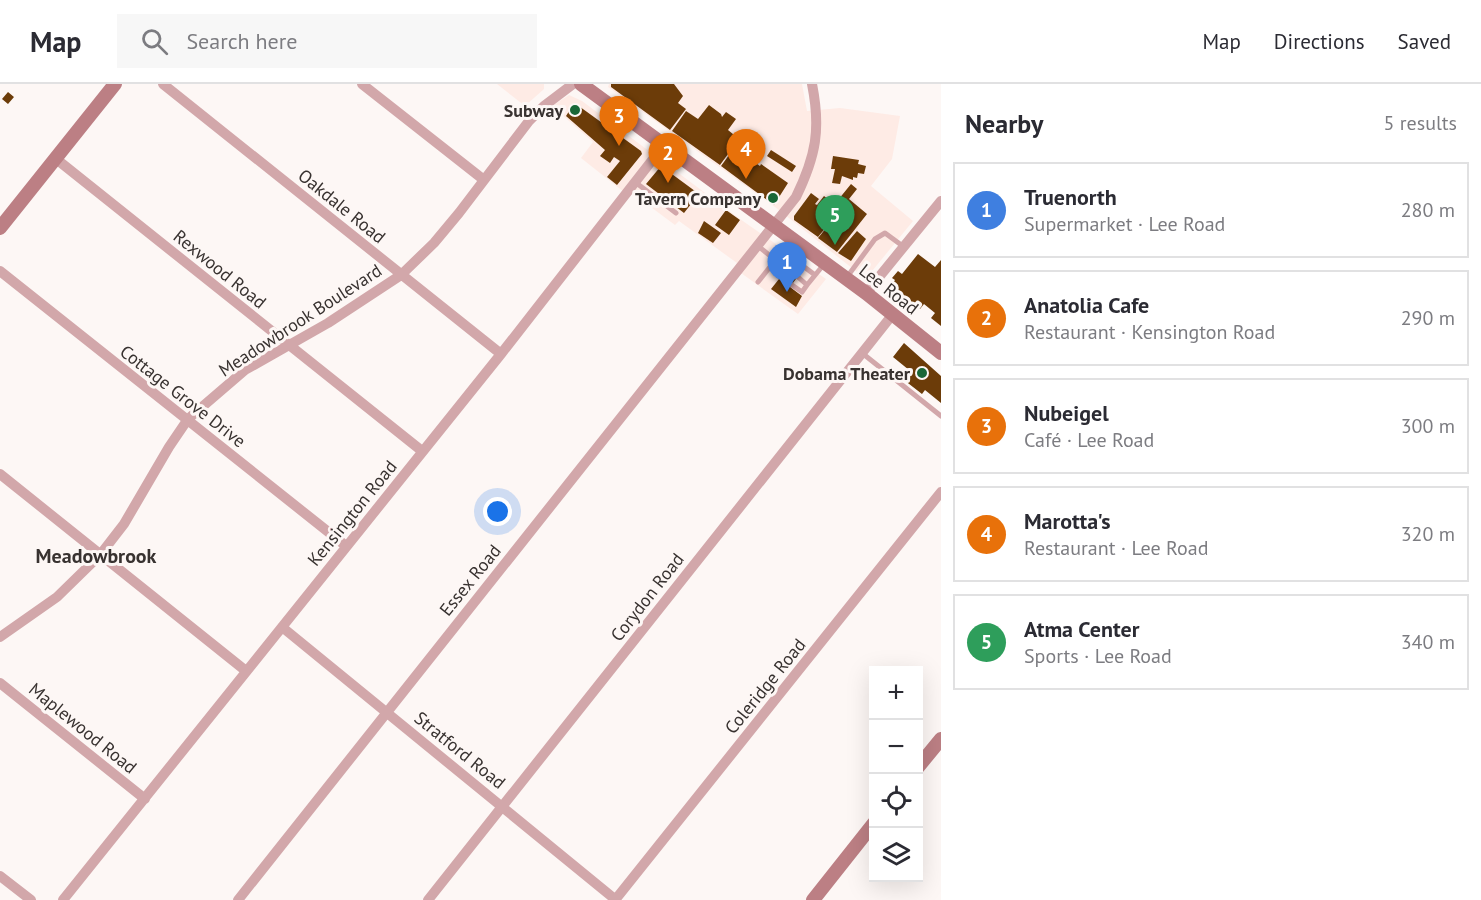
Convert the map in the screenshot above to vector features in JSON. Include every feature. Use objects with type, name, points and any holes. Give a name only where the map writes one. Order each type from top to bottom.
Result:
[{"type":"main road","points":[[0,228],[115,84]]},
{"type":"main road","name":"Lee Road","points":[[581,84],[846,278],[941,353]]},
{"type":"main road","points":[[923,761],[941,739]]},
{"type":"main road","points":[[813,900],[870,828]]},
{"type":"street","name":"Oakdale Road","points":[[163,84],[501,354]]},
{"type":"street","points":[[362,84],[484,180]]},
{"type":"street","name":"Meadowbrook Boulevard","points":[[0,637],[57,597],[100,555],[124,524],[169,447],[188,420],[245,370],[328,323],[401,275],[434,243],[529,121],[544,106],[573,84]]},
{"type":"street","name":"Essex Road","points":[[238,900],[796,197],[807,175],[814,153],[817,116],[812,84]]},
{"type":"street","name":"Kensington Road","points":[[63,900],[501,354],[664,145]]},
{"type":"street","name":"Rexwood Road","points":[[55,158],[422,451]]},
{"type":"street","points":[[866,293],[941,201]]},
{"type":"street","name":"Cottage Grove Drive","points":[[0,271],[346,546]]},
{"type":"street","name":"Corydon Road","points":[[428,900],[893,314]]},
{"type":"street","points":[[0,474],[246,671]]},
{"type":"street","name":"Coleridge Road","points":[[616,900],[941,492]]},
{"type":"street","name":"Stratford Road","points":[[282,627],[616,900]]},
{"type":"street","name":"Maplewood Road","points":[[0,683],[145,799]]},
{"type":"street","points":[[0,876],[31,900]]},
{"type":"lane","points":[[635,182],[676,213]]},
{"type":"lane","points":[[846,278],[875,238],[885,233],[904,246]]},
{"type":"lane","points":[[758,282],[792,239]]},
{"type":"lane","points":[[758,246],[784,267]]},
{"type":"lane","points":[[783,251],[815,275]]},
{"type":"lane","points":[[792,285],[802,292],[825,263]]},
{"type":"lane","points":[[770,267],[778,274]]},
{"type":"lane","points":[[798,277],[807,285]]},
{"type":"lane","points":[[862,352],[941,416]]},
{"type":"shaded area","points":[[497,84],[544,84],[544,89],[525,106]]},
{"type":"shaded area","points":[[609,84],[802,84],[807,111],[840,108],[900,116],[892,159],[871,186],[913,221],[868,276],[862,276],[775,207],[608,87]]},
{"type":"shaded area","points":[[569,95],[582,101],[740,219],[826,279],[798,314],[734,268],[737,263],[679,221],[675,225],[632,193],[629,196],[581,158],[593,142],[552,106]]},
{"type":"building","points":[[611,84],[674,84],[683,96],[678,103],[686,109],[670,130],[611,87]]},
{"type":"building","points":[[8,92],[14,97],[8,104],[2,99]]},
{"type":"building","points":[[576,104],[641,151],[642,154],[617,185],[607,177],[620,161],[614,157],[610,163],[600,156],[605,150],[566,116]]},
{"type":"building","points":[[709,105],[722,117],[726,112],[736,119],[728,130],[739,139],[720,165],[672,131],[686,111],[698,119]]},
{"type":"building","points":[[743,136],[756,145],[753,149],[763,156],[757,164],[760,166],[761,164],[788,183],[774,205],[721,166]]},
{"type":"building","points":[[771,150],[796,166],[792,172],[767,156]]},
{"type":"building","points":[[833,156],[859,160],[858,164],[866,166],[864,174],[858,173],[857,178],[853,177],[853,180],[842,176],[840,184],[832,183],[835,169],[831,169]]},
{"type":"building","points":[[661,166],[699,194],[684,213],[646,184]]},
{"type":"building","points":[[851,184],[857,189],[849,199],[867,214],[837,252],[818,238],[841,210],[834,205]]},
{"type":"building","points":[[811,193],[819,199],[815,204],[817,205],[824,196],[829,200],[824,207],[835,216],[818,237],[794,220],[794,216]]},
{"type":"building","points":[[726,210],[740,220],[729,235],[715,225]]},
{"type":"building","points":[[704,221],[721,233],[713,243],[698,233]]},
{"type":"building","points":[[857,231],[866,239],[851,261],[838,253]]},
{"type":"building","points":[[918,254],[935,267],[941,260],[941,326],[931,318],[935,313],[924,304],[920,309],[891,286],[895,280],[892,278],[898,271],[902,274]]},
{"type":"building","points":[[790,258],[804,268],[790,287],[802,296],[796,307],[771,289],[779,279],[776,277]]},
{"type":"building","name":"Dobama Theater","points":[[904,343],[941,376],[941,403],[925,390],[922,394],[904,380],[909,370],[893,357]]},
{"type":"place","name":"Subway","points":[[575,110]]},
{"type":"place","name":"Nubeigel","points":[[619,146]]},
{"type":"place","name":"Marotta's","points":[[746,179]]},
{"type":"place","name":"Anatolia Cafe","points":[[668,183]]},
{"type":"place","name":"Tavern Company","points":[[773,198]]},
{"type":"place","name":"Atma Center","points":[[835,245]]},
{"type":"place","name":"Truenorth","points":[[787,292]]},
{"type":"place","name":"Dobama Theater","points":[[922,373]]},
{"type":"district","name":"Meadowbrook","points":[[96,556]]}]
